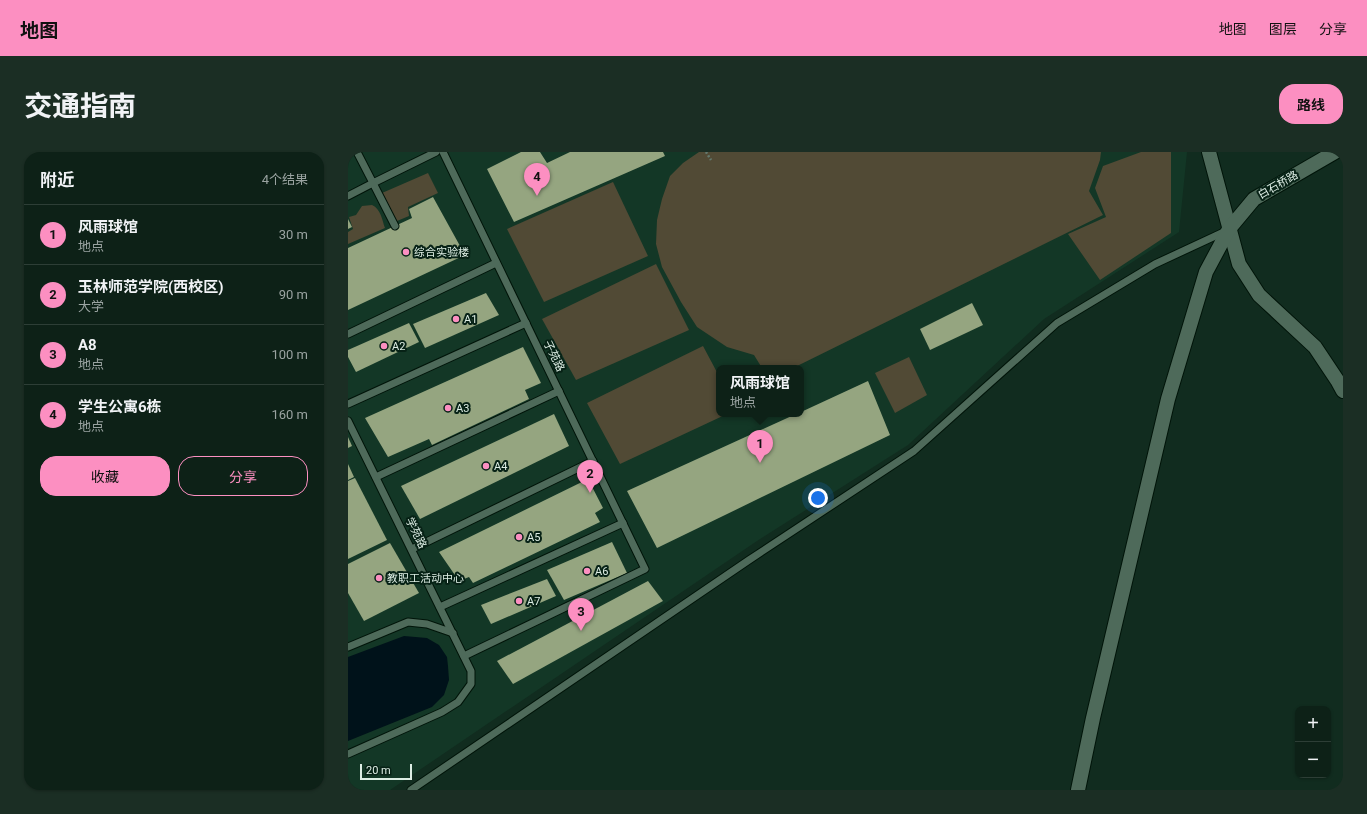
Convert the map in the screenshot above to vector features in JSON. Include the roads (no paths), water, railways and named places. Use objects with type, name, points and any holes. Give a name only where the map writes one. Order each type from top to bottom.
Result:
[{"type":"street","points":[[1209,152],[1239,264],[1259,295],[1315,347],[1343,391]]},
{"type":"street","name":"白石桥路","points":[[1078,790],[1093,718],[1168,399],[1206,272],[1229,229],[1254,199],[1335,152]]},
{"type":"lane","points":[[357,152],[395,226]]},
{"type":"lane","points":[[348,196],[436,152]]},
{"type":"lane","name":"子苑路","points":[[443,152],[645,569],[464,656]]},
{"type":"lane","points":[[412,790],[749,560],[914,451],[1057,323],[1155,264],[1229,229]]},
{"type":"lane","points":[[348,334],[496,263]]},
{"type":"lane","points":[[348,404],[526,323]]},
{"type":"lane","points":[[376,477],[559,391]]},
{"type":"lane","name":"学苑路","points":[[348,421],[471,670],[471,684],[458,702],[442,712],[348,754]]},
{"type":"lane","points":[[412,549],[593,460]]},
{"type":"lane","points":[[440,607],[623,523]]},
{"type":"lane","points":[[348,646],[408,622],[427,624],[453,632]]},
{"type":"place","name":"学生公寓6栋","points":[[537,196]]},
{"type":"place","name":"综合实验楼","points":[[406,252]]},
{"type":"place","name":"A1","points":[[456,319]]},
{"type":"place","name":"A2","points":[[384,346]]},
{"type":"place","name":"A3","points":[[448,408]]},
{"type":"place","name":"风雨球馆","points":[[760,463]]},
{"type":"place","name":"A4","points":[[486,466]]},
{"type":"place","name":"玉林师范学院(西校区)","points":[[590,493]]},
{"type":"place","name":"A5","points":[[519,537]]},
{"type":"place","name":"A6","points":[[587,571]]},
{"type":"place","name":"教职工活动中心","points":[[379,578]]},
{"type":"place","name":"A7","points":[[519,601]]},
{"type":"place","name":"A8","points":[[581,631]]}]
